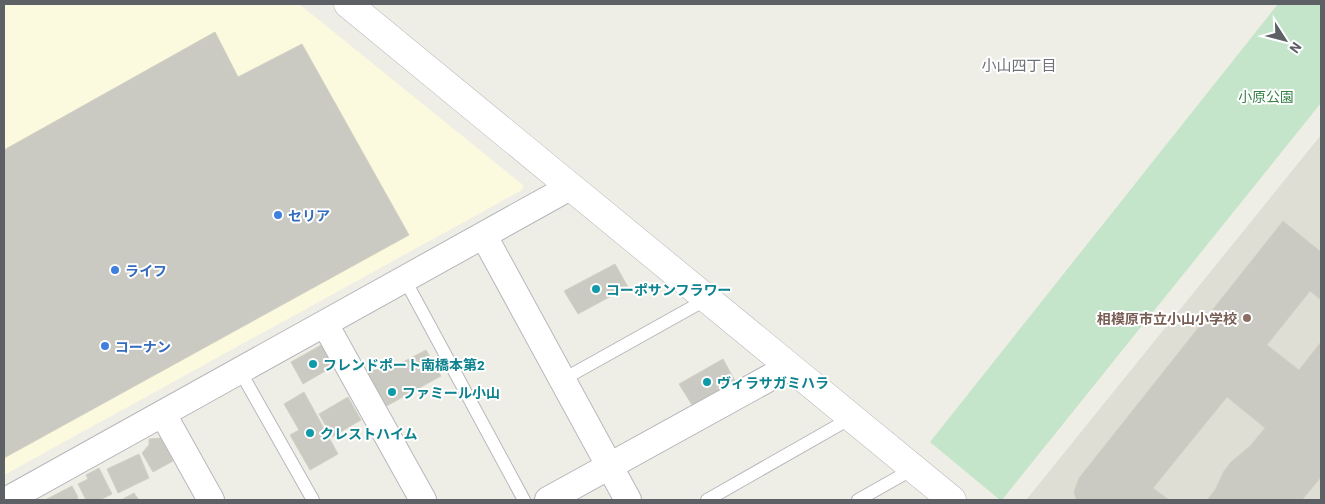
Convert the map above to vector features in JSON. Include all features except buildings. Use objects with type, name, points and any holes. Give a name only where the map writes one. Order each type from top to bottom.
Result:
[{"type":"street","points":[[348,4],[952,500]]},
{"type":"street","points":[[8,500],[570,187]]},
{"type":"street","points":[[484,236],[628,500]]},
{"type":"street","points":[[325,324],[423,500]]},
{"type":"street","points":[[548,500],[789,367]]},
{"type":"street","points":[[163,414],[205,498]]},
{"type":"lane","points":[[405,280],[524,500]]},
{"type":"lane","points":[[562,380],[707,299]]},
{"type":"lane","points":[[240,371],[313,500]]},
{"type":"lane","points":[[707,500],[851,418]]},
{"type":"lane","points":[[858,500],[913,469]]},
{"type":"shaded area","name":"コーナン","points":[[4,4],[299,4],[523,185],[522,190],[4,475]]},
{"type":"shaded area","name":"相模原市立小山小学校","points":[[1321,135],[1321,500],[1026,500]]},
{"type":"green space","name":"小原公園","points":[[1278,4],[1321,4],[1321,103],[1002,500],[1000,500],[930,442]]},
{"type":"place","name":"セリア","points":[[278,215]]},
{"type":"place","name":"ライフ","points":[[115,270]]},
{"type":"place","name":"コーポサンフラワー","points":[[596,289]]},
{"type":"place","name":"相模原市立小山小学校","points":[[1247,318]]},
{"type":"place","name":"コーナン","points":[[105,346]]},
{"type":"place","name":"フレンドポート南橋本第2","points":[[313,364]]},
{"type":"place","name":"ヴィラサガミハラ","points":[[707,382]]},
{"type":"place","name":"ファミール小山","points":[[392,392]]},
{"type":"place","name":"クレストハイム","points":[[310,433]]},
{"type":"district","name":"小山四丁目","points":[[1019,65]]}]
